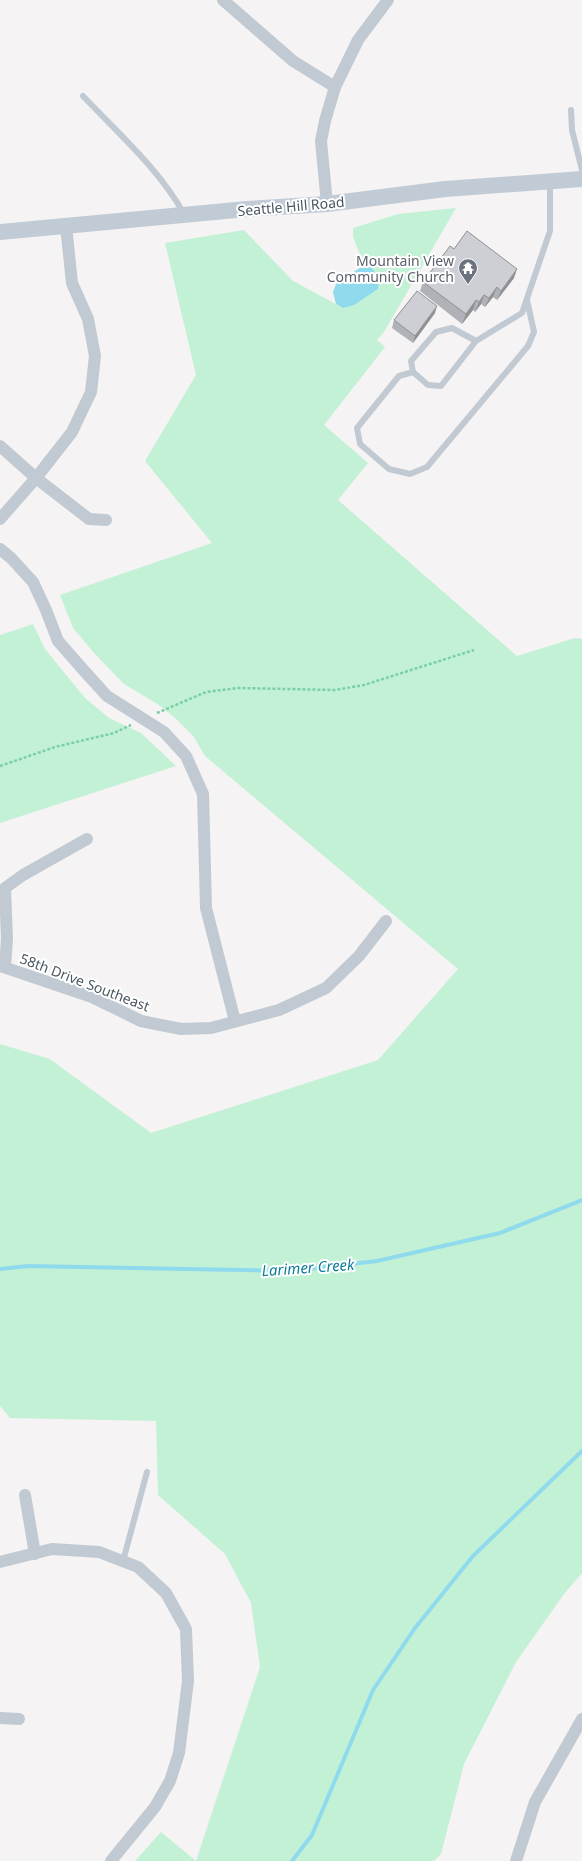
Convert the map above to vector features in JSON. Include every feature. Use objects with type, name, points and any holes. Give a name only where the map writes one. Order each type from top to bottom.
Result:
[{"type":"main road","name":"Seattle Hill Road","points":[[0,232],[327,204],[445,189],[582,179]]},
{"type":"street","points":[[223,0],[293,61],[335,87]]},
{"type":"street","points":[[327,204],[321,141],[335,87],[358,40],[388,0]]},
{"type":"street","points":[[0,519],[36,478],[72,432],[91,392],[95,356],[88,319],[72,283],[66,226]]},
{"type":"street","points":[[0,446],[36,478],[89,519],[106,520]]},
{"type":"street","points":[[0,549],[11,558],[33,582],[58,641],[107,696],[164,732],[186,756],[203,794],[206,908],[235,1021]]},
{"type":"street","points":[[2,966],[7,939],[5,888],[22,875],[87,839]]},
{"type":"street","name":"58th Drive Southeast","points":[[2,966],[92,997],[141,1021],[181,1029],[212,1028],[279,1010],[326,988],[359,956],[386,921]]},
{"type":"street","points":[[25,1495],[35,1554]]},
{"type":"street","points":[[0,1562],[52,1549],[99,1552],[138,1567],[166,1593],[186,1629],[188,1681],[179,1753],[170,1781],[155,1807],[111,1861]]},
{"type":"street","points":[[0,1718],[19,1719]]},
{"type":"street","points":[[516,1861],[535,1802],[582,1719]]},
{"type":"lane","points":[[83,96],[161,180],[173,195],[185,215]]},
{"type":"lane","points":[[571,110],[572,130],[582,170]]},
{"type":"lane","points":[[476,341],[452,328],[436,332],[412,361],[413,372],[428,385],[441,386],[476,341],[522,313],[550,231],[550,181]]},
{"type":"lane","points":[[413,372],[399,376],[357,428],[360,444],[371,455],[389,469],[410,474],[427,467],[528,346],[534,332],[527,300]]},
{"type":"lane","points":[[123,1562],[147,1472]]},
{"type":"path","points":[[0,766],[55,747],[114,734],[143,719],[206,692],[238,688],[336,690],[364,685],[474,650]]},
{"type":"green space","points":[[456,208],[384,332],[377,340],[385,347],[324,425],[368,463],[338,500],[517,656],[575,638],[582,639],[582,1573],[564,1594],[516,1662],[464,1764],[441,1854],[434,1861],[196,1861],[260,1667],[251,1603],[225,1554],[158,1495],[156,1421],[10,1418],[0,1406],[0,1044],[50,1059],[151,1133],[378,1060],[458,969],[205,756],[194,737],[174,717],[159,705],[124,684],[95,654],[73,628],[60,595],[212,543],[145,461],[196,375],[165,243],[244,230],[293,281],[343,308],[378,289],[380,278],[369,266],[364,265],[353,237],[353,228],[398,214]]},
{"type":"green space","points":[[33,624],[45,649],[85,698],[109,718],[141,733],[176,766],[0,823],[0,635]]},
{"type":"green space","points":[[161,1832],[196,1861],[135,1861]]},
{"type":"water","points":[[364,265],[369,265],[380,278],[378,289],[354,305],[343,308],[336,304],[333,292],[336,284]]},
{"type":"building","points":[[467,231],[517,269],[501,291],[497,287],[489,298],[484,295],[479,302],[476,300],[466,314],[423,282],[450,246],[454,249]]},
{"type":"building","points":[[417,291],[437,306],[415,336],[394,320]]},
{"type":"waterway","name":"Larimer Creek","points":[[0,1269],[28,1266],[290,1271],[377,1261],[500,1233],[582,1200]]},
{"type":"waterway","points":[[292,1861],[312,1835],[373,1690],[415,1628],[473,1556],[582,1451]]},
{"type":"place","name":"Mountain View Community Church","points":[[468,285]]}]
